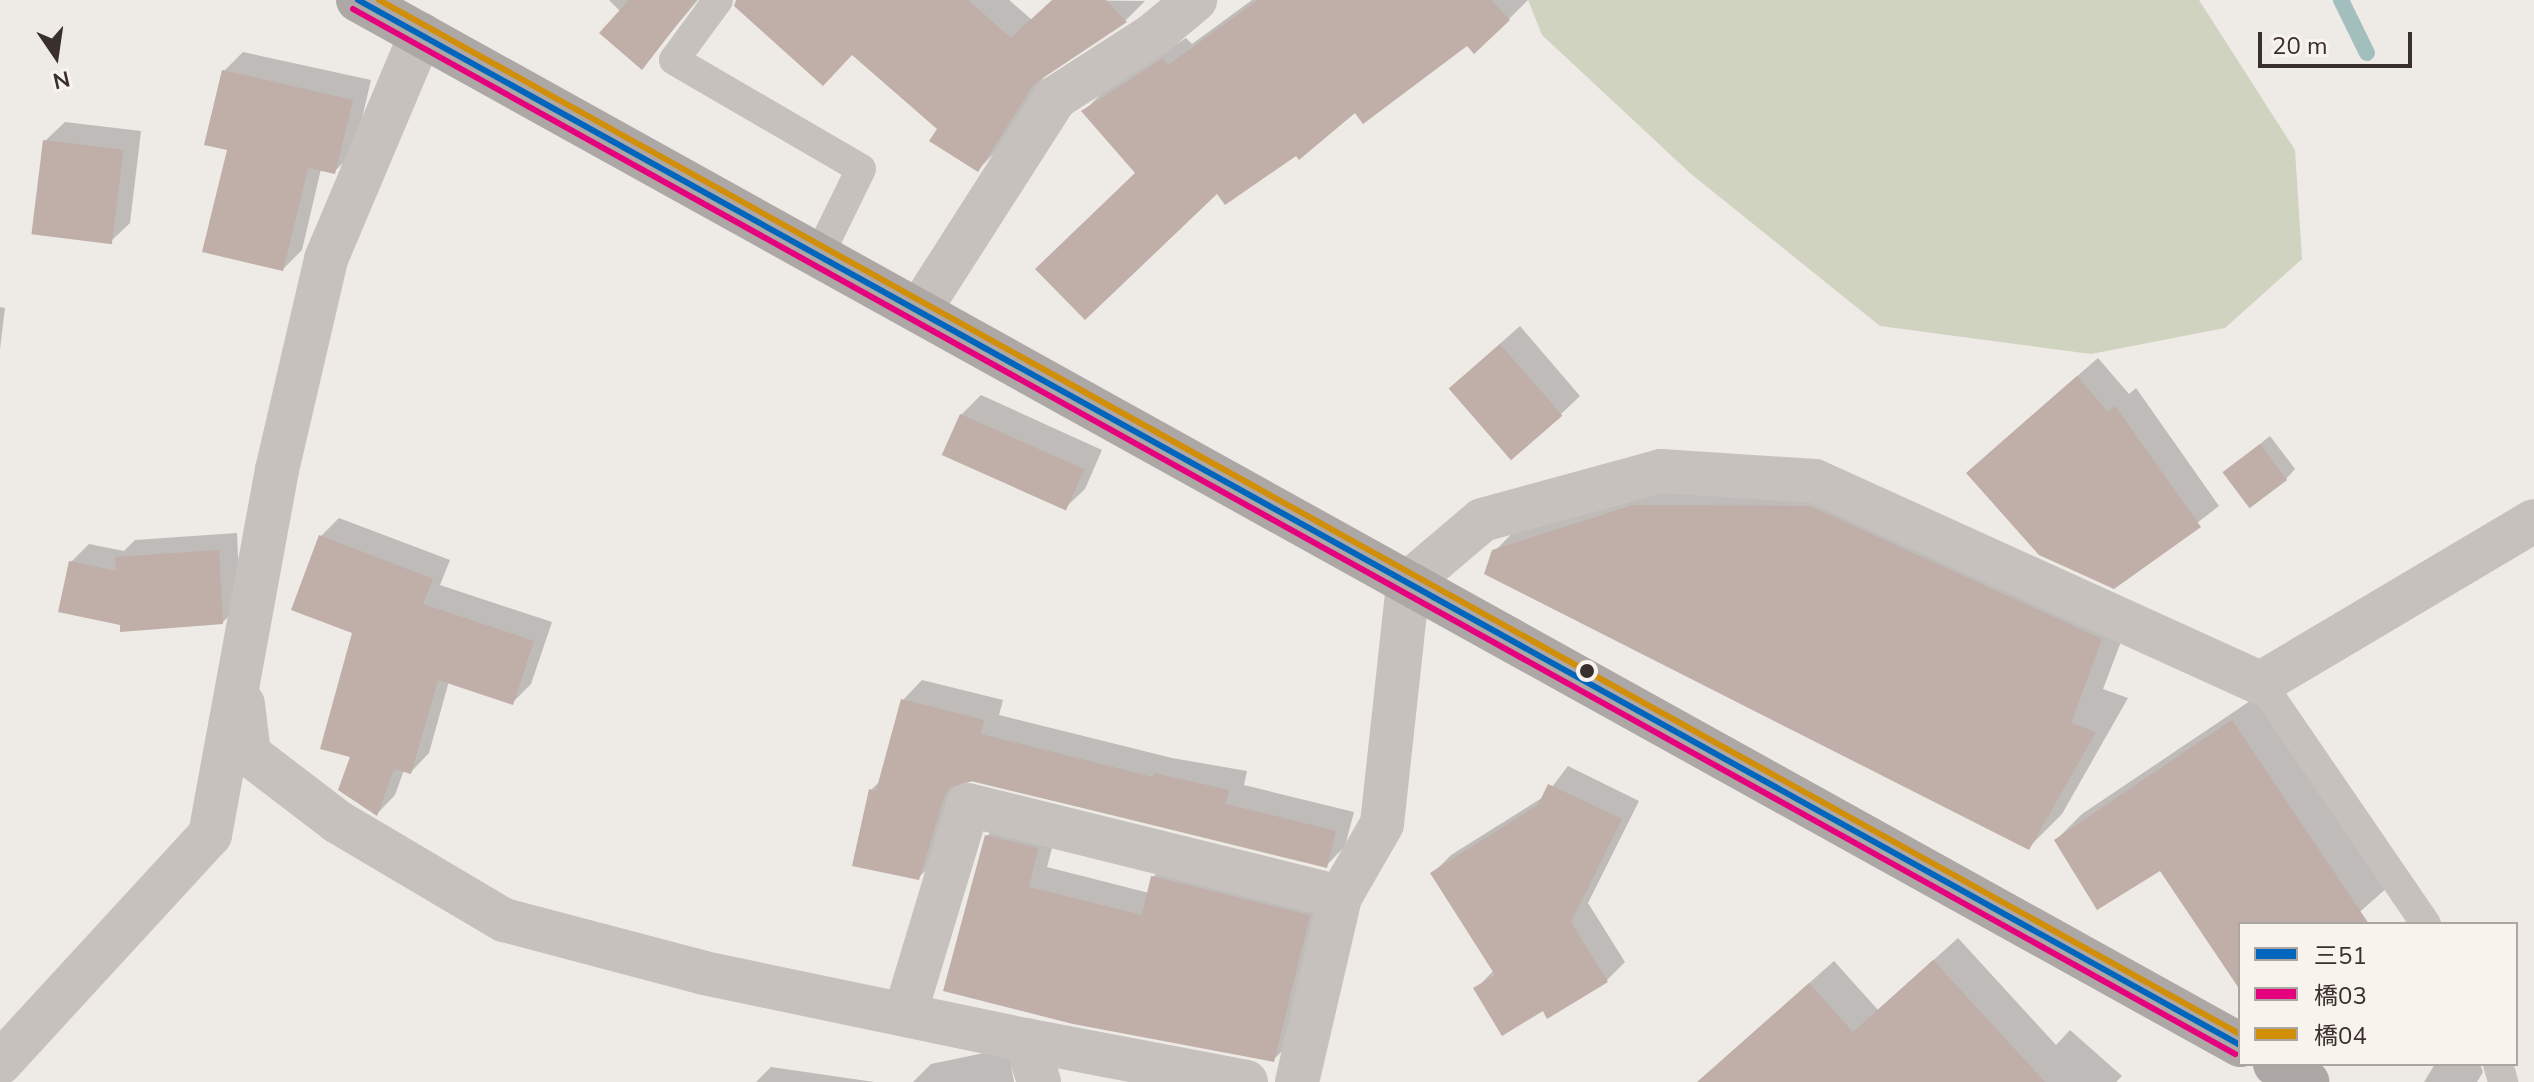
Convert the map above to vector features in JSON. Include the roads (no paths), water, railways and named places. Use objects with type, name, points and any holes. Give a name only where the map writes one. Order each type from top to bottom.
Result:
[{"type":"highway","points":[[358,0],[2238,1044]]},
{"type":"highway","points":[[2279,1066],[2307,1082]]},
{"type":"street","points":[[919,311],[1055,98],[1153,35],[1195,0]]},
{"type":"street","points":[[0,1063],[210,835],[277,470],[326,259],[421,34]]},
{"type":"street","points":[[1297,1082],[1340,897],[1382,824],[1408,583],[1482,520],[1661,471],[1815,481],[2261,683],[2534,521]]},
{"type":"street","points":[[240,678],[249,754],[338,822],[504,920],[704,973],[1246,1082]]},
{"type":"street","points":[[905,1014],[968,805],[1340,897]]},
{"type":"street","points":[[1026,1040],[1039,1082]]},
{"type":"lane","points":[[718,0],[674,60],[861,169],[819,255]]},
{"type":"lane","points":[[2261,683],[2425,922]]},
{"type":"waterway","points":[[2341,0],[2367,53]]}]
